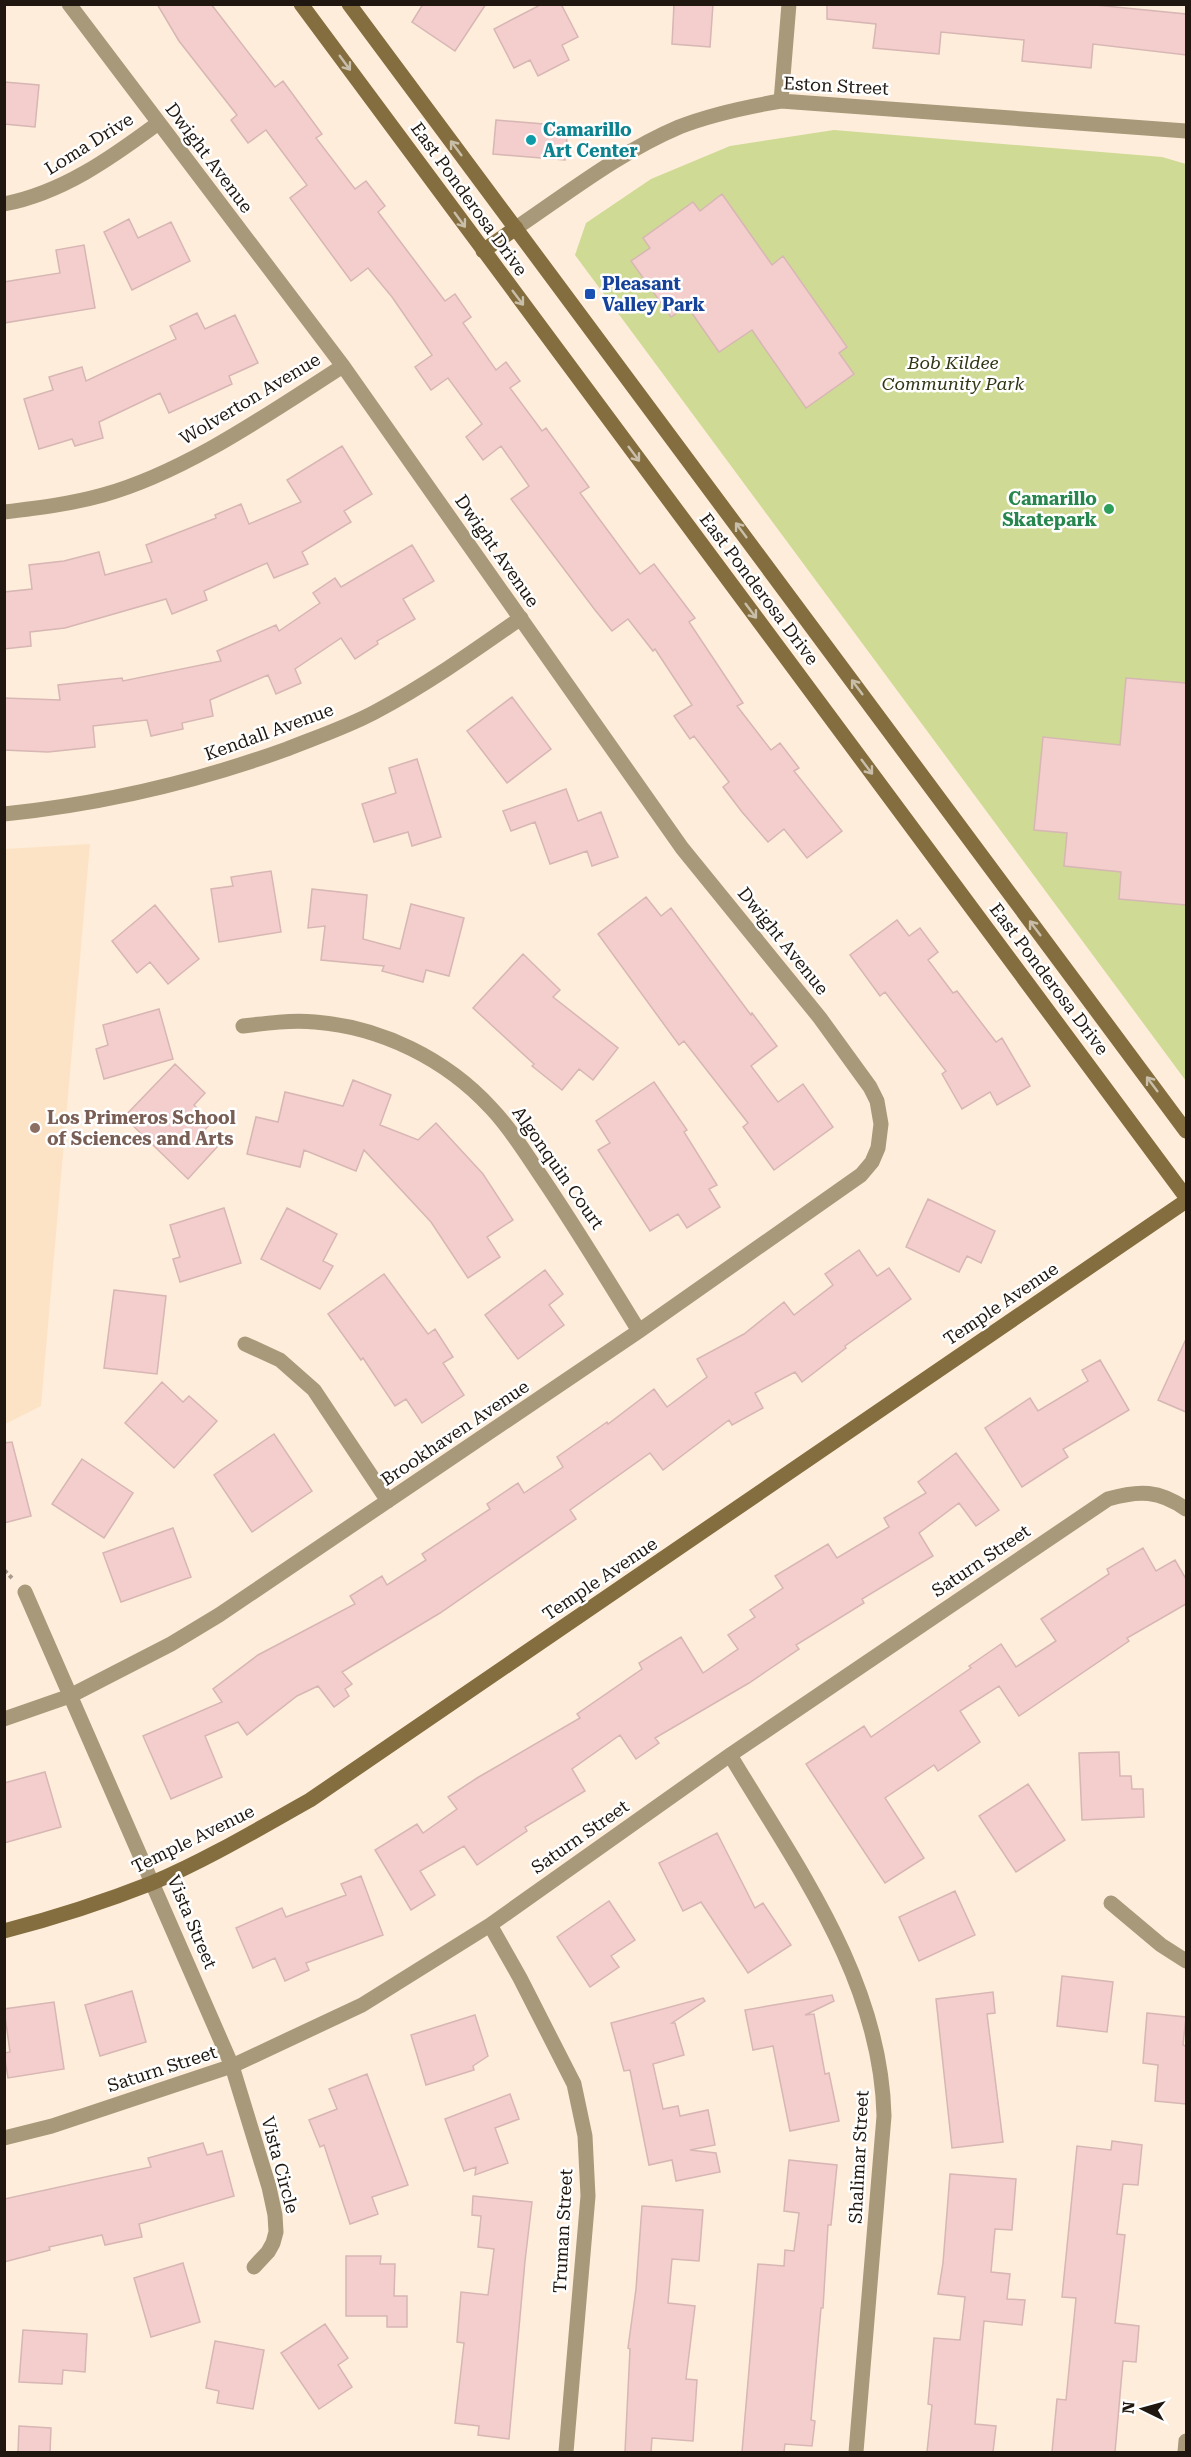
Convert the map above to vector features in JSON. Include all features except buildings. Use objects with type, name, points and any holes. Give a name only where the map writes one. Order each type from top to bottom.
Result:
[{"type":"main road","name":"East Ponderosa Drive","points":[[301,4],[1186,1199]]},
{"type":"main road","name":"East Ponderosa Drive","points":[[349,4],[1186,1131]]},
{"type":"main road","points":[[483,251],[516,228]]},
{"type":"main road","name":"Temple Avenue","points":[[4,1931],[83,1907],[153,1882],[268,1824],[368,1761],[1186,1199]]},
{"type":"street","name":"Dwight Avenue","points":[[69,4],[157,124],[343,366],[682,848],[820,1017],[870,1087],[877,1101],[881,1124]]},
{"type":"street","points":[[781,101],[789,4]]},
{"type":"street","name":"Eston Street","points":[[516,228],[622,157],[678,128],[725,112],[781,101],[1186,131]]},
{"type":"street","name":"Loma Drive","points":[[4,204],[42,195],[65,184],[128,146],[157,124]]},
{"type":"street","name":"Wolverton Avenue","points":[[4,512],[53,507],[104,495],[168,469],[250,426],[343,366]]},
{"type":"street","name":"Kendall Avenue","points":[[4,814],[45,810],[127,796],[206,776],[336,731],[376,711],[466,657],[520,618]]},
{"type":"street","name":"Algonquin Court","points":[[243,1026],[286,1021],[343,1026],[398,1042],[448,1070],[471,1088],[510,1130],[581,1235],[639,1331]]},
{"type":"street","name":"Brookhaven Avenue","points":[[4,1719],[70,1695],[171,1644],[639,1331],[861,1175],[872,1162],[878,1148],[881,1124]]},
{"type":"street","points":[[245,1344],[280,1360],[314,1390],[388,1501]]},
{"type":"street","name":"Saturn Street","points":[[4,2138],[52,2126],[232,2067],[362,2004],[490,1924],[730,1755],[1108,1499],[1138,1492],[1161,1495],[1186,1509]]},
{"type":"street","name":"Vista Street","points":[[25,1592],[232,2067]]},
{"type":"street","name":"Shalimar Street","points":[[730,1755],[812,1891],[856,1978],[880,2061],[884,2116],[856,2452]]},
{"type":"street","points":[[1111,1903],[1154,1940],[1186,1961]]},
{"type":"street","name":"Truman Street","points":[[490,1924],[574,2084],[585,2136],[588,2196],[566,2452]]},
{"type":"street","name":"Vista Circle","points":[[232,2067],[269,2187],[275,2215],[276,2232],[273,2243],[254,2267]]},
{"type":"street","points":[[1185,2452],[1186,2441]]},
{"type":"shaded area","name":"Los Primeros School of Sciences and Arts","points":[[90,844],[41,1406],[5,1424],[5,849]]},
{"type":"green space","name":"Bob Kildee Community Park","points":[[834,130],[1162,157],[1186,164],[1186,1081],[575,255],[586,223],[651,179],[730,146]]},
{"type":"place","name":"Camarillo Art Center","points":[[531,140]]},
{"type":"place","name":"Pleasant Valley Park","points":[[590,294]]},
{"type":"place","name":"Camarillo Skatepark","points":[[1109,509]]},
{"type":"place","name":"Los Primeros School of Sciences and Arts","points":[[35,1128]]}]
